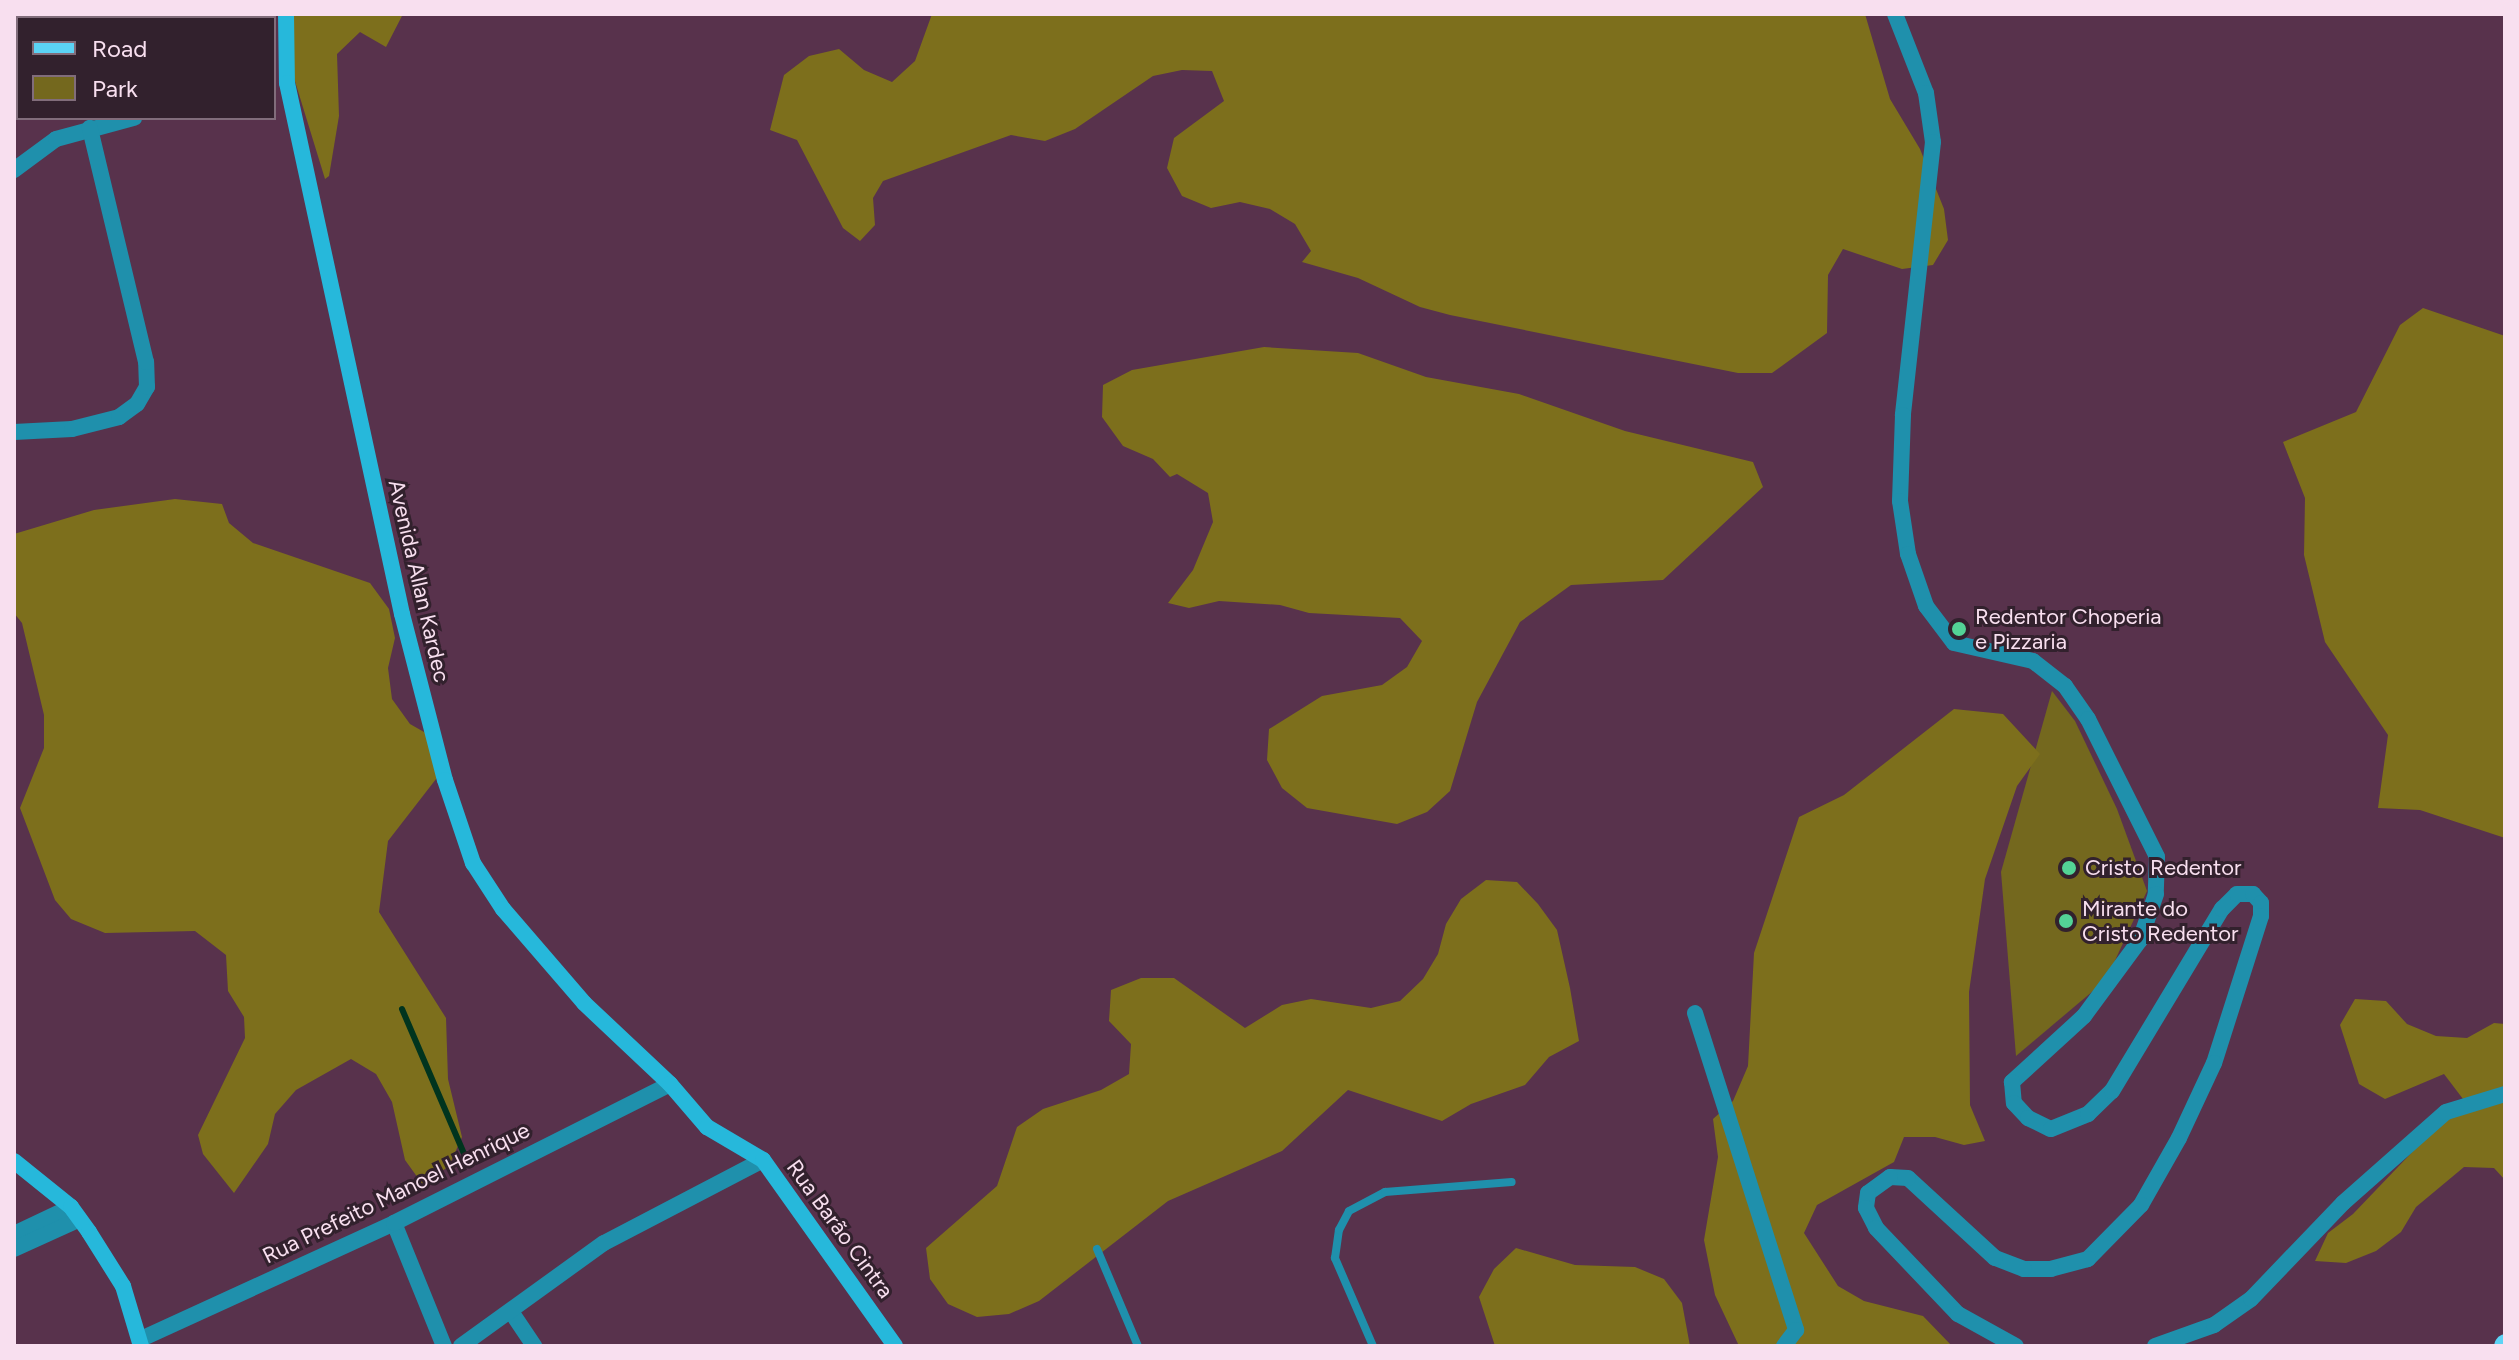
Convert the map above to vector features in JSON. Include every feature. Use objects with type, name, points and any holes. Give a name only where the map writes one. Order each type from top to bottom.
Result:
[{"type":"street","name":"Avenida Allan Kardec","points":[[286,14],[280,84],[402,614],[445,780],[473,863],[503,909],[584,1003],[670,1084]]},
{"type":"street","points":[[1895,14],[1926,93],[1933,142],[1903,415],[1900,501],[1908,554],[1926,606],[1954,643],[2033,661],[2065,686],[2088,719],[2157,857],[2156,894],[2140,940],[2084,1016],[2012,1082],[2014,1103],[2028,1118],[2051,1129],[2088,1114],[2112,1091],[2222,909],[2237,894],[2253,894],[2261,903],[2214,1063],[2179,1138],[2141,1205],[2088,1259],[2051,1269],[2024,1269],[1995,1258],[1908,1178],[1890,1177],[1868,1193],[1866,1208],[1876,1228],[1958,1314],[2016,1346]]},
{"type":"street","points":[[14,170],[56,139],[125,120]]},
{"type":"street","points":[[14,432],[72,429],[119,417],[137,404],[147,387],[146,362],[90,128]]},
{"type":"street","points":[[1695,1013],[1796,1330],[1784,1346]]},
{"type":"street","name":"Rua Barão Cintra","points":[[670,1084],[707,1127],[763,1160],[895,1346]]},
{"type":"street","name":"Rua Prefeito Manoel Henrique","points":[[141,1343],[394,1223],[670,1084]]},
{"type":"street","points":[[2155,1346],[2214,1325],[2251,1299],[2343,1203],[2446,1112],[2505,1094]]},
{"type":"street","points":[[461,1346],[512,1313],[535,1290],[604,1243],[763,1160]]},
{"type":"street","points":[[14,1161],[76,1213],[123,1286],[141,1343]]},
{"type":"street","points":[[14,1234],[76,1213]]},
{"type":"street","points":[[14,1249],[76,1213]]},
{"type":"street","points":[[394,1223],[444,1346]]},
{"type":"street","points":[[512,1313],[534,1346]]},
{"type":"lane","points":[[1373,1346],[1335,1258],[1339,1230],[1349,1211],[1385,1192],[1512,1182]]},
{"type":"lane","points":[[1097,1249],[1138,1346]]},
{"type":"green space","points":[[2052,691],[2075,721],[2117,809],[2147,891],[2106,980],[2016,1056],[2001,872]]},
{"type":"shaded area","points":[[287,14],[403,14],[386,47],[360,32],[337,54],[339,116],[329,176],[325,179],[286,52]]},
{"type":"shaded area","points":[[932,14],[1865,14],[1890,99],[1920,149],[1944,209],[1948,240],[1933,265],[1902,269],[1843,249],[1828,275],[1827,333],[1772,373],[1738,373],[1450,315],[1420,307],[1358,278],[1302,262],[1311,251],[1295,224],[1270,209],[1240,202],[1211,208],[1182,196],[1167,168],[1174,138],[1224,101],[1212,71],[1182,70],[1153,76],[1075,129],[1045,141],[1011,135],[883,181],[873,198],[875,225],[860,241],[843,228],[797,140],[770,130],[784,75],[809,56],[839,49],[864,70],[892,82],[915,61]]},
{"type":"shaded area","points":[[2423,308],[2505,336],[2505,838],[2420,810],[2378,808],[2388,735],[2325,642],[2304,555],[2305,498],[2283,442],[2356,412],[2400,325]]},
{"type":"shaded area","points":[[1264,347],[1358,353],[1426,377],[1519,394],[1625,431],[1753,462],[1763,487],[1663,580],[1571,585],[1520,622],[1477,702],[1450,791],[1427,812],[1397,824],[1307,808],[1282,788],[1267,760],[1269,729],[1322,696],[1382,685],[1407,667],[1422,641],[1400,618],[1309,613],[1280,605],[1219,601],[1189,608],[1168,603],[1193,570],[1213,522],[1208,493],[1177,474],[1170,477],[1153,459],[1123,446],[1102,417],[1103,385],[1132,370]]},
{"type":"shaded area","points":[[175,499],[222,504],[229,523],[253,543],[370,583],[389,609],[395,638],[388,668],[392,699],[410,724],[438,740],[443,770],[388,841],[379,912],[446,1018],[448,1079],[462,1137],[449,1166],[423,1185],[405,1160],[392,1102],[376,1074],[351,1059],[296,1090],[275,1114],[268,1144],[234,1193],[203,1154],[198,1135],[245,1038],[244,1017],[228,991],[226,955],[195,931],[105,933],[71,919],[55,900],[20,808],[44,748],[44,715],[22,623],[14,613],[14,534],[94,510]]},
{"type":"shaded area","points":[[1954,709],[2003,714],[2040,754],[2017,786],[1985,879],[1969,992],[1970,1105],[1985,1141],[1964,1145],[1935,1137],[1904,1137],[1894,1162],[1817,1205],[1804,1233],[1838,1286],[1864,1301],[1923,1316],[1952,1346],[1739,1346],[1715,1295],[1704,1240],[1718,1157],[1713,1119],[1733,1101],[1748,1066],[1754,953],[1799,817],[1844,795]]},
{"type":"shaded area","points":[[1486,880],[1517,882],[1538,904],[1557,930],[1570,988],[1579,1041],[1549,1057],[1525,1085],[1471,1104],[1442,1121],[1348,1090],[1282,1151],[1168,1201],[1039,1301],[1009,1314],[977,1317],[948,1304],[930,1279],[926,1248],[997,1186],[1017,1127],[1043,1109],[1101,1090],[1129,1074],[1131,1044],[1109,1021],[1111,990],[1141,978],[1174,978],[1245,1028],[1282,1005],[1311,999],[1371,1008],[1400,1001],[1423,979],[1438,954],[1446,924],[1461,899]]},
{"type":"shaded area","points":[[2355,999],[2386,1001],[2407,1024],[2436,1036],[2467,1038],[2494,1023],[2505,1024],[2505,1180],[2494,1168],[2464,1167],[2416,1207],[2401,1232],[2376,1251],[2346,1263],[2315,1261],[2328,1233],[2353,1214],[2463,1099],[2444,1074],[2385,1099],[2359,1084],[2340,1025]]},
{"type":"shaded area","points":[[1516,1248],[1575,1265],[1635,1267],[1664,1279],[1682,1303],[1690,1346],[1495,1346],[1479,1297],[1494,1269]]},
{"type":"waterway","points":[[402,1009],[469,1165]]},
{"type":"place","name":"Redentor Choperia e Pizzaria","points":[[1959,629]]},
{"type":"place","name":"Cristo Redentor","points":[[2069,868]]},
{"type":"place","name":"Mirante do Cristo Redentor","points":[[2066,921]]}]
